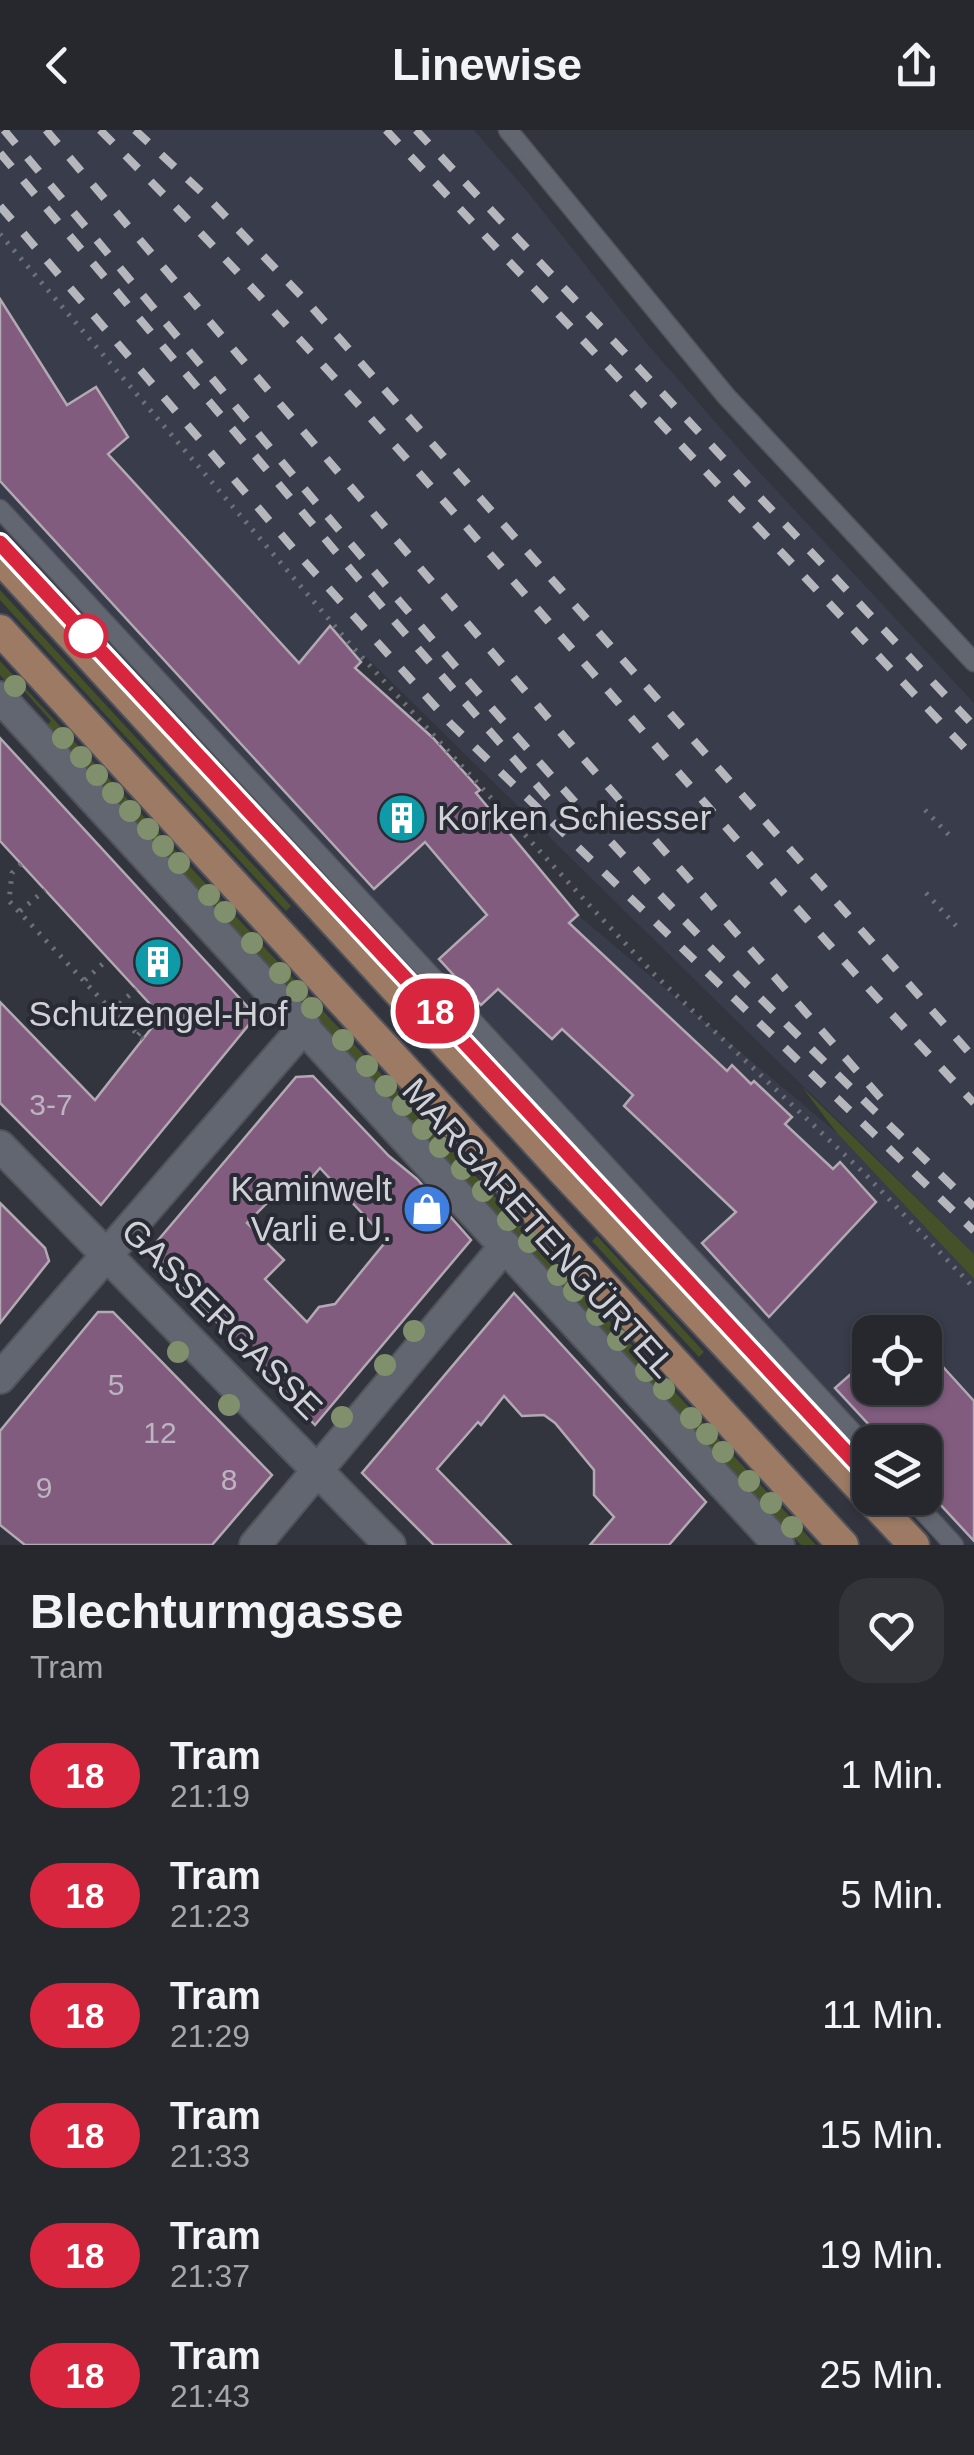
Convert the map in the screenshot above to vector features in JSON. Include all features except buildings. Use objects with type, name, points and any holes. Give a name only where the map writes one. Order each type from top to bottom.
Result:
[{"type":"main road","name":"MARGARETENGÜRTEL","points":[[0,558],[562,1170],[914,1545]]},
{"type":"main road","name":"MARGARETENGÜRTEL","points":[[0,630],[842,1545]]},
{"type":"street","name":"MARGARETENGÜRTEL","points":[[0,697],[779,1545]]},
{"type":"street","points":[[0,1378],[305,1026]]},
{"type":"street","name":"GASSERGASSE","points":[[0,1146],[390,1545]]},
{"type":"street","points":[[255,1545],[505,1246]]},
{"type":"lane","points":[[508,130],[726,396],[974,662]]},
{"type":"lane","points":[[0,509],[852,1431]]},
{"type":"lane","points":[[927,1515],[954,1545]]},
{"type":"path","points":[[0,234],[350,644],[591,907],[655,975],[865,1174],[974,1288]]},
{"type":"path","points":[[925,810],[950,836]]},
{"type":"path","points":[[21,864],[12,872],[9,901],[112,1011],[140,1037],[162,1008]]},
{"type":"path","points":[[19,912],[45,890]]},
{"type":"path","points":[[926,893],[959,929]]},
{"type":"path","points":[[84,981],[108,958]]},
{"type":"path","points":[[112,1011],[136,989]]},
{"type":"shaded area","points":[[0,130],[474,130],[649,346],[752,464],[974,703],[974,1254],[366,657],[355,668],[433,738],[480,790],[476,794],[578,915],[837,1133],[974,1278],[974,1545],[941,1545],[913,1515],[942,1515],[942,1425],[852,1425],[852,1449],[0,526]]},
{"type":"green space","points":[[0,590],[291,906],[286,911],[0,600]]},
{"type":"green space","points":[[0,661],[816,1545],[801,1545],[46,726],[51,721],[18,684],[12,688],[0,675]]},
{"type":"green space","points":[[802,1087],[974,1254],[974,1279],[837,1133]]},
{"type":"green space","points":[[597,1236],[704,1352],[699,1357],[592,1241]]},
{"type":"railway","points":[[4,130],[542,766],[752,989],[974,1207]]},
{"type":"railway","points":[[46,130],[561,733],[885,1103]]},
{"type":"railway","points":[[100,130],[325,367],[863,983],[974,1103]]},
{"type":"railway","points":[[135,130],[209,199],[309,304],[974,1058]]},
{"type":"railway","points":[[386,130],[974,758]]},
{"type":"railway","points":[[416,130],[974,726]]},
{"type":"railway","points":[[0,153],[560,812]]},
{"type":"railway","points":[[0,206],[297,553],[450,723],[974,1231]]},
{"type":"tram line","name":"18","points":[[0,543],[852,1459]]},
{"type":"place","name":"Korken Schiesser","points":[[402,818]]},
{"type":"place","name":"Schutzengel-Hof","points":[[158,962]]},
{"type":"place","name":"Kaminwelt Varli e.U.","points":[[427,1209]]}]
